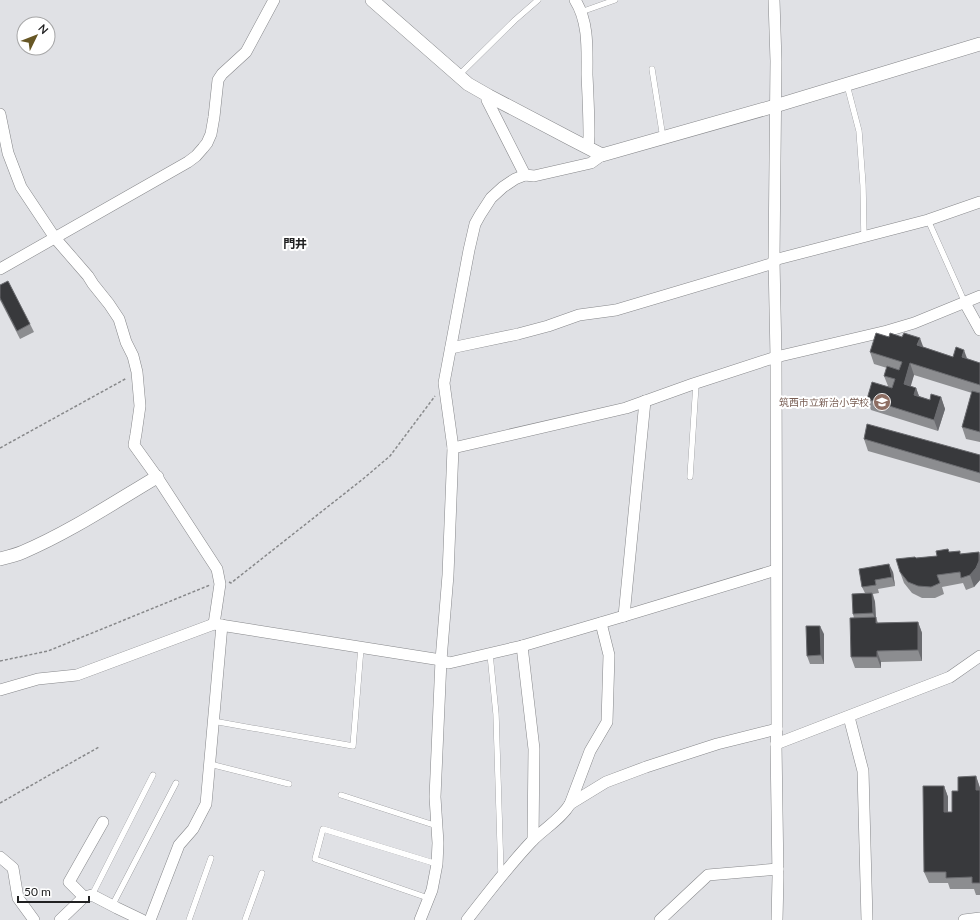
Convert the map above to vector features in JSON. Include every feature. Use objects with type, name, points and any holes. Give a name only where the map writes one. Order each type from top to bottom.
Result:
[{"type":"street","points":[[0,269],[188,162],[196,156],[207,142],[211,134],[218,80],[222,74],[246,52],[274,0]]},
{"type":"street","points":[[372,0],[468,84],[602,155]]},
{"type":"street","points":[[575,0],[583,16],[586,35],[589,136],[588,148]]},
{"type":"street","points":[[774,0],[776,61],[774,262],[776,357],[777,920]]},
{"type":"street","points":[[420,920],[432,890],[437,864],[438,843],[435,797],[441,660],[448,575],[453,448],[444,383],[469,250],[480,215],[491,198],[503,187],[515,179],[525,175],[534,176],[591,163],[602,155],[847,85],[980,44]]},
{"type":"street","points":[[489,96],[487,100],[525,175]]},
{"type":"street","points":[[0,114],[8,154],[21,187],[55,238],[88,276],[119,319],[126,342],[133,356],[137,372],[140,406],[134,446],[157,477],[217,569],[220,584],[213,720],[206,804],[193,829],[179,845],[150,920]]},
{"type":"street","points":[[451,348],[518,334],[548,326],[578,315],[616,310],[774,262],[928,220],[980,202]]},
{"type":"street","points":[[453,448],[626,408],[776,357],[887,331],[914,323],[980,296]]},
{"type":"street","points":[[965,302],[980,330]]},
{"type":"street","points":[[624,616],[645,401]]},
{"type":"street","points":[[0,559],[22,552],[50,540],[157,477]]},
{"type":"street","points":[[0,690],[38,679],[77,675],[218,625],[441,660],[449,663],[522,646],[776,570]]},
{"type":"street","points":[[466,920],[501,876],[533,840],[566,810],[570,804],[590,751],[607,722],[609,656],[601,623]]},
{"type":"street","points":[[522,646],[534,749],[533,840]]},
{"type":"street","points":[[776,744],[950,677],[980,656]]},
{"type":"street","points":[[849,717],[863,771],[867,920]]},
{"type":"street","points":[[570,804],[606,782],[646,767],[717,744],[777,729]]},
{"type":"street","points":[[103,822],[69,882],[88,896],[142,920]]},
{"type":"street","points":[[0,856],[13,868],[18,898],[34,920]]},
{"type":"street","points":[[660,920],[708,875],[778,869]]},
{"type":"street","points":[[60,920],[88,896]]},
{"type":"street","points":[[964,920],[980,918]]},
{"type":"lane","points":[[458,76],[515,20],[538,0]]},
{"type":"lane","points":[[581,12],[615,0]]},
{"type":"lane","points":[[652,69],[663,138]]},
{"type":"lane","points":[[847,85],[860,131],[864,237]]},
{"type":"lane","points":[[928,220],[965,302]]},
{"type":"lane","points":[[690,477],[696,384]]},
{"type":"lane","points":[[213,720],[354,746],[361,647]]},
{"type":"lane","points":[[490,654],[496,714],[501,876]]},
{"type":"lane","points":[[210,764],[289,784]]},
{"type":"lane","points":[[88,896],[153,775]]},
{"type":"lane","points":[[112,906],[176,783]]},
{"type":"lane","points":[[341,795],[437,826]]},
{"type":"lane","points":[[428,898],[315,858],[323,829],[437,864]]},
{"type":"lane","points":[[189,920],[211,858]]},
{"type":"lane","points":[[245,920],[262,873]]},
{"type":"path","points":[[0,448],[137,372]]},
{"type":"path","points":[[0,661],[48,651],[219,581],[231,583],[390,456],[444,383]]},
{"type":"path","points":[[0,803],[99,747]]},
{"type":"building","points":[[8,281],[30,324],[17,331],[0,298],[0,285]]},
{"type":"building","points":[[876,333],[889,337],[890,333],[902,337],[904,333],[920,338],[917,345],[953,357],[956,347],[964,350],[962,357],[980,363],[980,385],[910,363],[904,384],[916,388],[914,395],[930,400],[931,394],[941,397],[934,420],[867,399],[872,382],[892,388],[895,379],[884,376],[887,366],[899,370],[902,362],[870,352]]},
{"type":"building","points":[[972,391],[980,393],[980,432],[962,427]]},
{"type":"building","points":[[867,424],[980,455],[980,473],[864,439]]},
{"type":"building","points":[[948,549],[949,552],[960,551],[960,554],[979,552],[979,561],[976,568],[970,575],[961,578],[960,572],[937,575],[940,583],[931,587],[918,586],[908,582],[900,572],[896,559],[937,556],[936,551]]},
{"type":"building","points":[[889,564],[892,577],[875,580],[876,585],[862,587],[859,569]]},
{"type":"building","points":[[872,593],[873,613],[853,614],[852,594]]},
{"type":"building","points":[[876,617],[876,623],[918,622],[918,650],[877,651],[877,657],[851,657],[850,618]]},
{"type":"building","points":[[806,626],[820,626],[821,655],[807,656]]},
{"type":"building","points":[[976,776],[976,790],[980,790],[980,883],[972,883],[972,877],[946,878],[946,872],[924,872],[923,786],[944,786],[944,812],[952,812],[952,791],[958,791],[958,777]]},
{"type":"place","name":"筑西市立新治小学校","points":[[882,402]]},
{"type":"district","name":"門井","points":[[295,243]]}]
